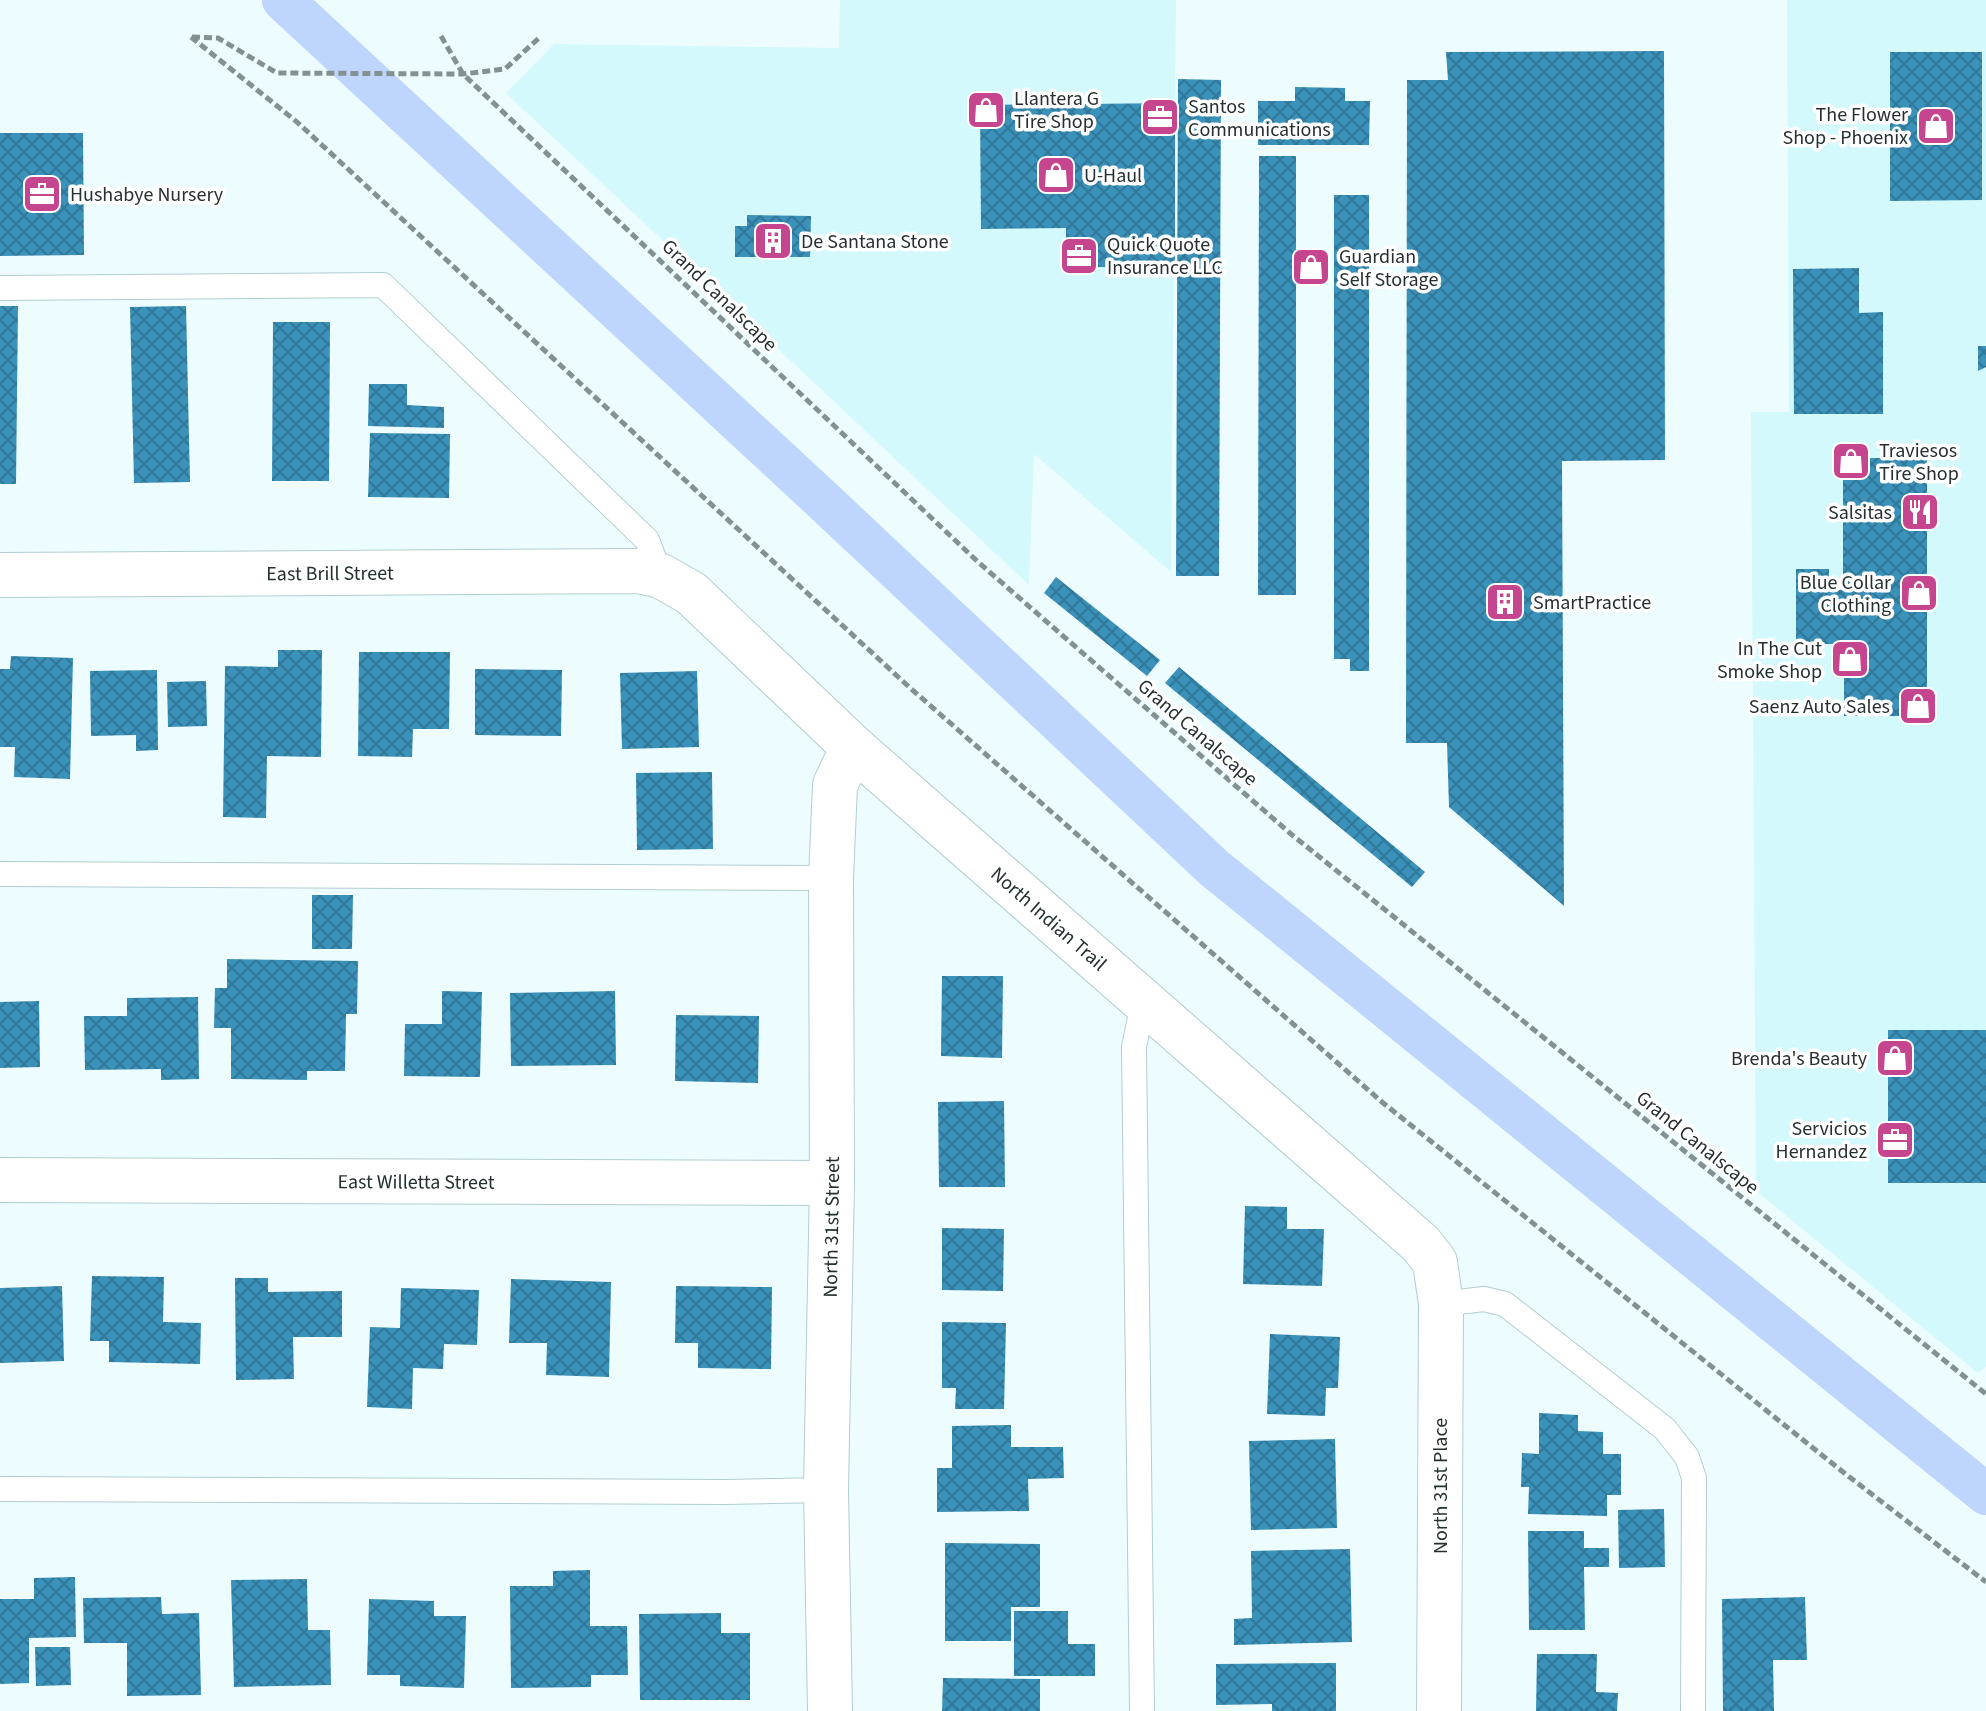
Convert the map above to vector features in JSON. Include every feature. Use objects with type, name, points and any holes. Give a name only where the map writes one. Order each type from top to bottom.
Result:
[{"type":"street","name":"East Brill Street","points":[[0,575],[639,571],[661,576]]},
{"type":"street","name":"North Indian Trail","points":[[661,576],[691,593],[853,747],[1421,1244],[1438,1283]]},
{"type":"street","name":"North 31st Street","points":[[830,1711],[826,1490],[832,1183],[831,878],[835,785],[853,747]]},
{"type":"street","name":"East Willetta Street","points":[[0,1180],[832,1183]]},
{"type":"street","name":"North 31st Place","points":[[1438,1283],[1439,1711]]},
{"type":"lane","points":[[0,288],[383,285],[647,540],[661,576]]},
{"type":"lane","points":[[0,874],[831,878]]},
{"type":"lane","points":[[1142,1711],[1134,1047],[1143,1003]]},
{"type":"lane","points":[[1438,1283],[1505,1304],[1665,1429],[1687,1457],[1694,1478],[1693,1711]]},
{"type":"lane","points":[[0,1489],[826,1490]]},
{"type":"path","name":"Grand Canalscape","points":[[441,36],[463,74],[978,562],[1328,864],[1986,1394]]},
{"type":"path","points":[[540,37],[505,69],[463,74],[277,73],[218,38],[191,37],[297,122],[908,686],[1382,1102],[1843,1472],[1986,1582]]},
{"type":"shaded area","points":[[840,0],[1176,0],[1171,572],[1034,454],[1029,585],[506,93],[554,44],[839,48]]},
{"type":"shaded area","points":[[1787,0],[1986,0],[1986,1367],[1978,1373],[1756,1191],[1751,412],[1789,412]]},
{"type":"building","name":"SmartPractice","points":[[1664,51],[1665,460],[1562,461],[1564,906],[1449,807],[1447,743],[1406,743],[1407,80],[1448,80],[1446,52]]},
{"type":"building","name":"The Flower Shop - Phoenix","points":[[1890,52],[1982,52],[1982,200],[1890,201]]},
{"type":"building","points":[[1178,79],[1221,80],[1219,576],[1176,576]]},
{"type":"building","points":[[1295,87],[1345,88],[1345,101],[1370,101],[1369,145],[1258,145],[1258,101],[1295,101]]},
{"type":"building","points":[[1175,103],[1175,267],[1066,267],[1066,228],[981,229],[980,105]]},
{"type":"building","name":"Hushabye Nursery","points":[[0,133],[83,133],[84,255],[0,256]]},
{"type":"building","points":[[1259,156],[1296,156],[1296,595],[1258,595]]},
{"type":"building","points":[[1334,195],[1369,195],[1369,671],[1350,671],[1350,659],[1334,659]]},
{"type":"building","name":"De Santana Stone","points":[[747,215],[811,216],[810,257],[735,257],[735,226],[747,226]]},
{"type":"building","points":[[1859,268],[1859,313],[1883,312],[1883,414],[1794,414],[1793,269]]},
{"type":"building","points":[[0,306],[18,306],[16,484],[0,484]]},
{"type":"building","points":[[186,306],[190,482],[134,483],[130,307]]},
{"type":"building","points":[[273,322],[330,322],[329,481],[272,481]]},
{"type":"building","points":[[1978,346],[1986,346],[1986,367],[1978,371]]},
{"type":"building","points":[[369,384],[407,384],[407,405],[444,407],[444,428],[368,426]]},
{"type":"building","points":[[370,433],[450,434],[449,498],[368,497]]},
{"type":"building","points":[[1843,458],[1927,458],[1927,716],[1844,716],[1844,644],[1796,644],[1796,569],[1829,569],[1829,590],[1843,590]]},
{"type":"building","points":[[1056,577],[1160,660],[1147,676],[1044,593]]},
{"type":"building","points":[[278,650],[322,650],[321,757],[267,756],[266,818],[223,817],[225,666],[278,667]]},
{"type":"building","points":[[359,652],[450,652],[449,729],[413,729],[412,757],[358,756]]},
{"type":"building","points":[[11,656],[73,658],[70,779],[14,777],[15,747],[0,747],[0,669],[10,669]]},
{"type":"building","points":[[1179,667],[1425,872],[1412,887],[1165,683]]},
{"type":"building","points":[[475,669],[562,670],[561,736],[475,735]]},
{"type":"building","points":[[157,670],[158,750],[136,751],[136,735],[91,736],[90,671]]},
{"type":"building","points":[[697,671],[699,747],[622,749],[620,673]]},
{"type":"building","points":[[206,681],[207,726],[168,727],[167,682]]},
{"type":"building","points":[[712,772],[713,849],[637,850],[636,773]]},
{"type":"building","points":[[312,895],[353,895],[352,949],[312,949]]},
{"type":"building","points":[[227,959],[358,961],[357,1014],[346,1014],[345,1071],[307,1071],[307,1080],[231,1079],[231,1028],[214,1028],[215,988],[227,988]]},
{"type":"building","points":[[942,976],[1003,976],[1002,1058],[941,1056]]},
{"type":"building","points":[[442,991],[482,992],[480,1077],[404,1076],[405,1024],[442,1024]]},
{"type":"building","points":[[615,991],[616,1065],[511,1066],[510,993]]},
{"type":"building","points":[[198,997],[199,1079],[161,1080],[161,1069],[85,1070],[84,1016],[127,1016],[127,998]]},
{"type":"building","points":[[39,1001],[40,1067],[0,1068],[0,1002]]},
{"type":"building","points":[[676,1015],[759,1016],[758,1083],[675,1081]]},
{"type":"building","points":[[1888,1030],[1986,1030],[1986,1183],[1888,1183]]},
{"type":"building","points":[[1004,1101],[1005,1187],[939,1187],[938,1102]]},
{"type":"building","points":[[1245,1206],[1287,1207],[1287,1229],[1324,1229],[1322,1286],[1243,1284]]},
{"type":"building","points":[[942,1228],[1004,1229],[1003,1291],[942,1290]]},
{"type":"building","points":[[92,1276],[164,1277],[163,1322],[201,1323],[200,1364],[109,1362],[109,1341],[90,1341]]},
{"type":"building","points":[[235,1278],[268,1278],[268,1292],[342,1291],[342,1337],[293,1337],[294,1379],[236,1380]]},
{"type":"building","points":[[511,1279],[611,1282],[609,1377],[546,1375],[547,1343],[509,1343]]},
{"type":"building","points":[[62,1286],[64,1361],[0,1363],[0,1288]]},
{"type":"building","points":[[676,1286],[772,1287],[771,1369],[698,1368],[698,1343],[675,1343]]},
{"type":"building","points":[[401,1288],[479,1290],[477,1345],[444,1344],[443,1369],[413,1368],[412,1409],[367,1407],[370,1327],[400,1328]]},
{"type":"building","points":[[942,1322],[1006,1323],[1004,1409],[955,1409],[956,1388],[942,1388]]},
{"type":"building","points":[[1270,1334],[1340,1337],[1338,1388],[1326,1388],[1325,1416],[1267,1414]]},
{"type":"building","points":[[1539,1413],[1578,1415],[1578,1431],[1603,1432],[1603,1454],[1621,1454],[1621,1495],[1607,1495],[1607,1516],[1528,1514],[1529,1487],[1521,1487],[1522,1453],[1539,1454]]},
{"type":"building","points":[[1011,1425],[1011,1447],[1063,1447],[1064,1478],[1028,1479],[1029,1511],[937,1512],[937,1468],[952,1468],[952,1426]]},
{"type":"building","points":[[1335,1439],[1337,1528],[1251,1530],[1249,1441]]},
{"type":"building","points":[[1664,1509],[1665,1567],[1619,1568],[1618,1510]]},
{"type":"building","points":[[1528,1531],[1584,1531],[1584,1548],[1609,1548],[1609,1567],[1584,1567],[1585,1630],[1529,1630]]},
{"type":"building","points":[[945,1543],[1040,1544],[1040,1607],[1011,1607],[1011,1641],[945,1641]]},
{"type":"building","points":[[1350,1549],[1352,1642],[1234,1645],[1234,1619],[1252,1618],[1251,1551]]},
{"type":"building","points":[[590,1570],[590,1626],[627,1626],[628,1675],[591,1675],[591,1687],[511,1688],[510,1586],[553,1586],[553,1571]]},
{"type":"building","points":[[75,1577],[76,1637],[29,1638],[29,1683],[0,1684],[0,1599],[34,1599],[34,1578]]},
{"type":"building","points":[[307,1579],[308,1630],[330,1630],[331,1685],[234,1687],[231,1580]]},
{"type":"building","points":[[161,1597],[162,1614],[199,1613],[201,1695],[127,1696],[127,1643],[84,1643],[83,1598]]},
{"type":"building","points":[[1805,1597],[1807,1660],[1773,1660],[1774,1711],[1723,1711],[1722,1599]]},
{"type":"building","points":[[369,1599],[434,1601],[434,1616],[466,1616],[464,1688],[400,1686],[400,1675],[367,1675]]},
{"type":"building","points":[[1014,1611],[1068,1611],[1068,1644],[1095,1644],[1095,1676],[1014,1676]]},
{"type":"building","points":[[721,1613],[721,1633],[750,1633],[750,1700],[640,1700],[639,1614]]},
{"type":"building","points":[[35,1647],[70,1647],[71,1685],[36,1686]]},
{"type":"building","points":[[1537,1654],[1597,1654],[1596,1692],[1618,1693],[1617,1711],[1536,1711]]},
{"type":"building","points":[[1336,1663],[1336,1711],[1272,1711],[1272,1704],[1216,1705],[1216,1664]]},
{"type":"building","points":[[943,1678],[1040,1679],[1040,1711],[942,1711]]},
{"type":"waterway","points":[[283,0],[1214,868],[1986,1494]]},
{"type":"place","name":"Llantera G Tire Shop","points":[[986,110]]},
{"type":"place","name":"Santos Communications","points":[[1160,117]]},
{"type":"place","name":"The Flower Shop - Phoenix","points":[[1936,126]]},
{"type":"place","name":"U-Haul","points":[[1056,175]]},
{"type":"place","name":"Hushabye Nursery","points":[[42,194]]},
{"type":"place","name":"De Santana Stone","points":[[773,241]]},
{"type":"place","name":"Quick Quote Insurance LLC","points":[[1079,256]]},
{"type":"place","name":"Guardian Self Storage","points":[[1311,267]]},
{"type":"place","name":"Traviesos Tire Shop","points":[[1851,461]]},
{"type":"place","name":"Salsitas","points":[[1920,512]]},
{"type":"place","name":"Blue Collar Clothing","points":[[1919,593]]},
{"type":"place","name":"SmartPractice","points":[[1505,602]]},
{"type":"place","name":"In The Cut Smoke Shop","points":[[1850,659]]},
{"type":"place","name":"Saenz Auto Sales","points":[[1918,706]]},
{"type":"place","name":"Brenda's Beauty","points":[[1895,1058]]},
{"type":"place","name":"Servicios Hernandez","points":[[1895,1140]]}]
